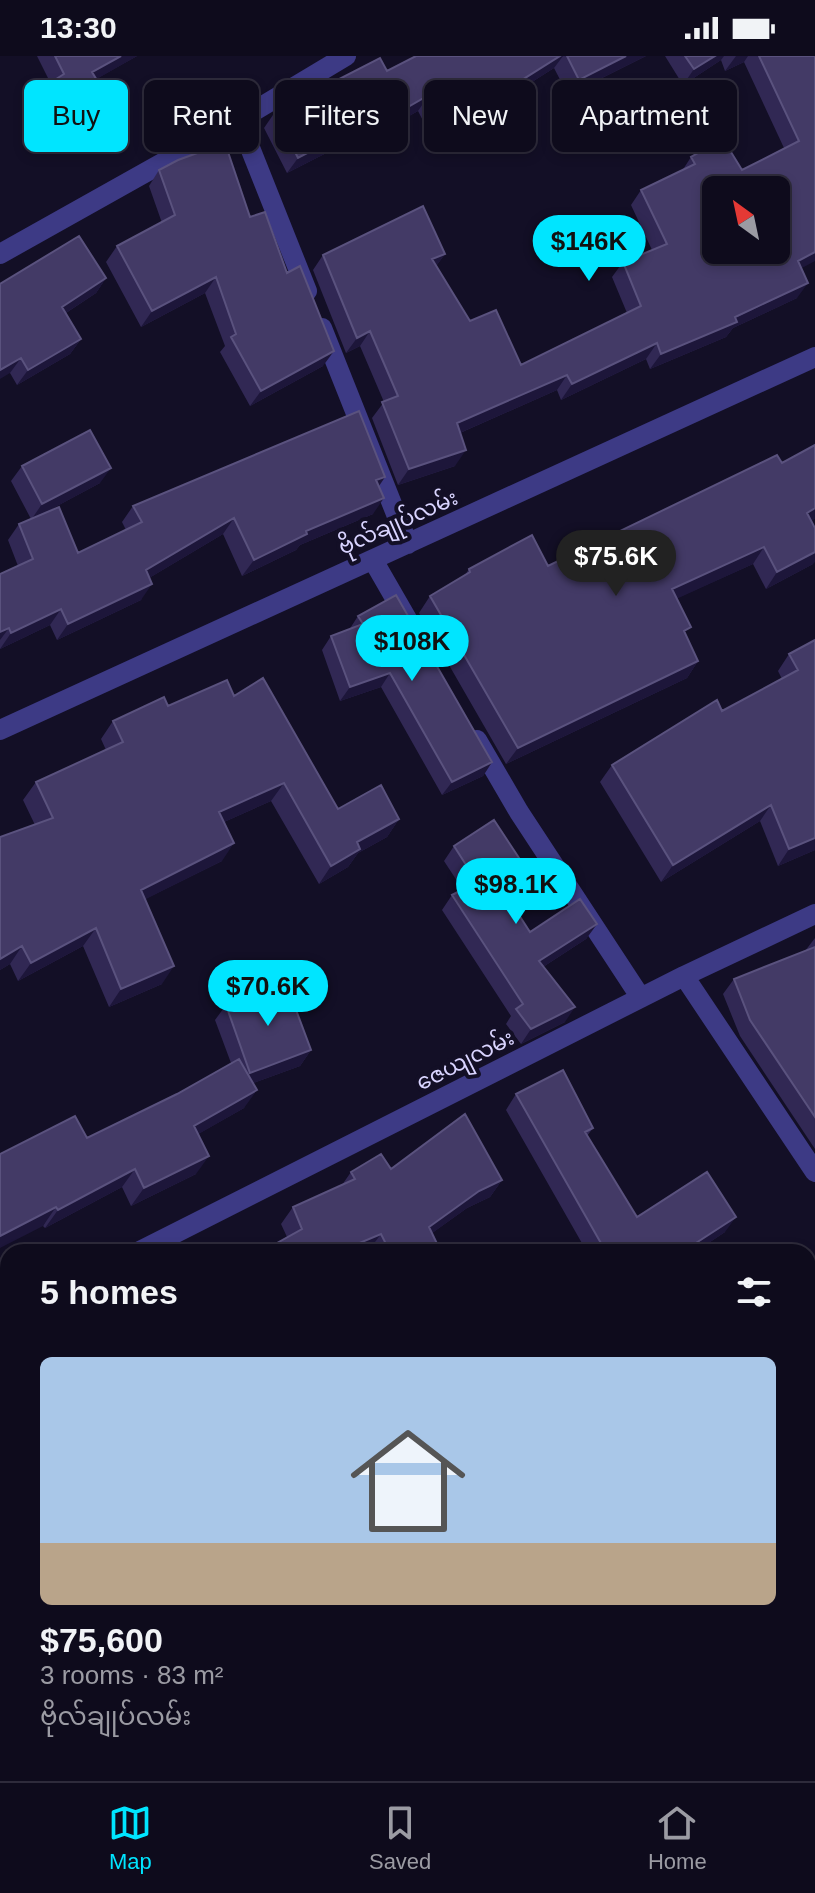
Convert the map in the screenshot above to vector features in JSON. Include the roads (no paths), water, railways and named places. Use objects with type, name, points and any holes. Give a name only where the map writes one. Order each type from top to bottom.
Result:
[{"type":"street","points":[[259,108],[346,56]]},
{"type":"street","points":[[0,254],[182,152]]},
{"type":"street","points":[[252,152],[408,544]]},
{"type":"street","name":"ဗိုလ်ချုပ်လမ်း","points":[[0,730],[815,357]]},
{"type":"street","points":[[373,560],[419,640]]},
{"type":"street","points":[[465,719],[519,812],[641,998]]},
{"type":"street","name":"ဇေယျလမ်း","points":[[154,1244],[684,976],[815,914]]},
{"type":"street","points":[[684,976],[815,1172]]}]
